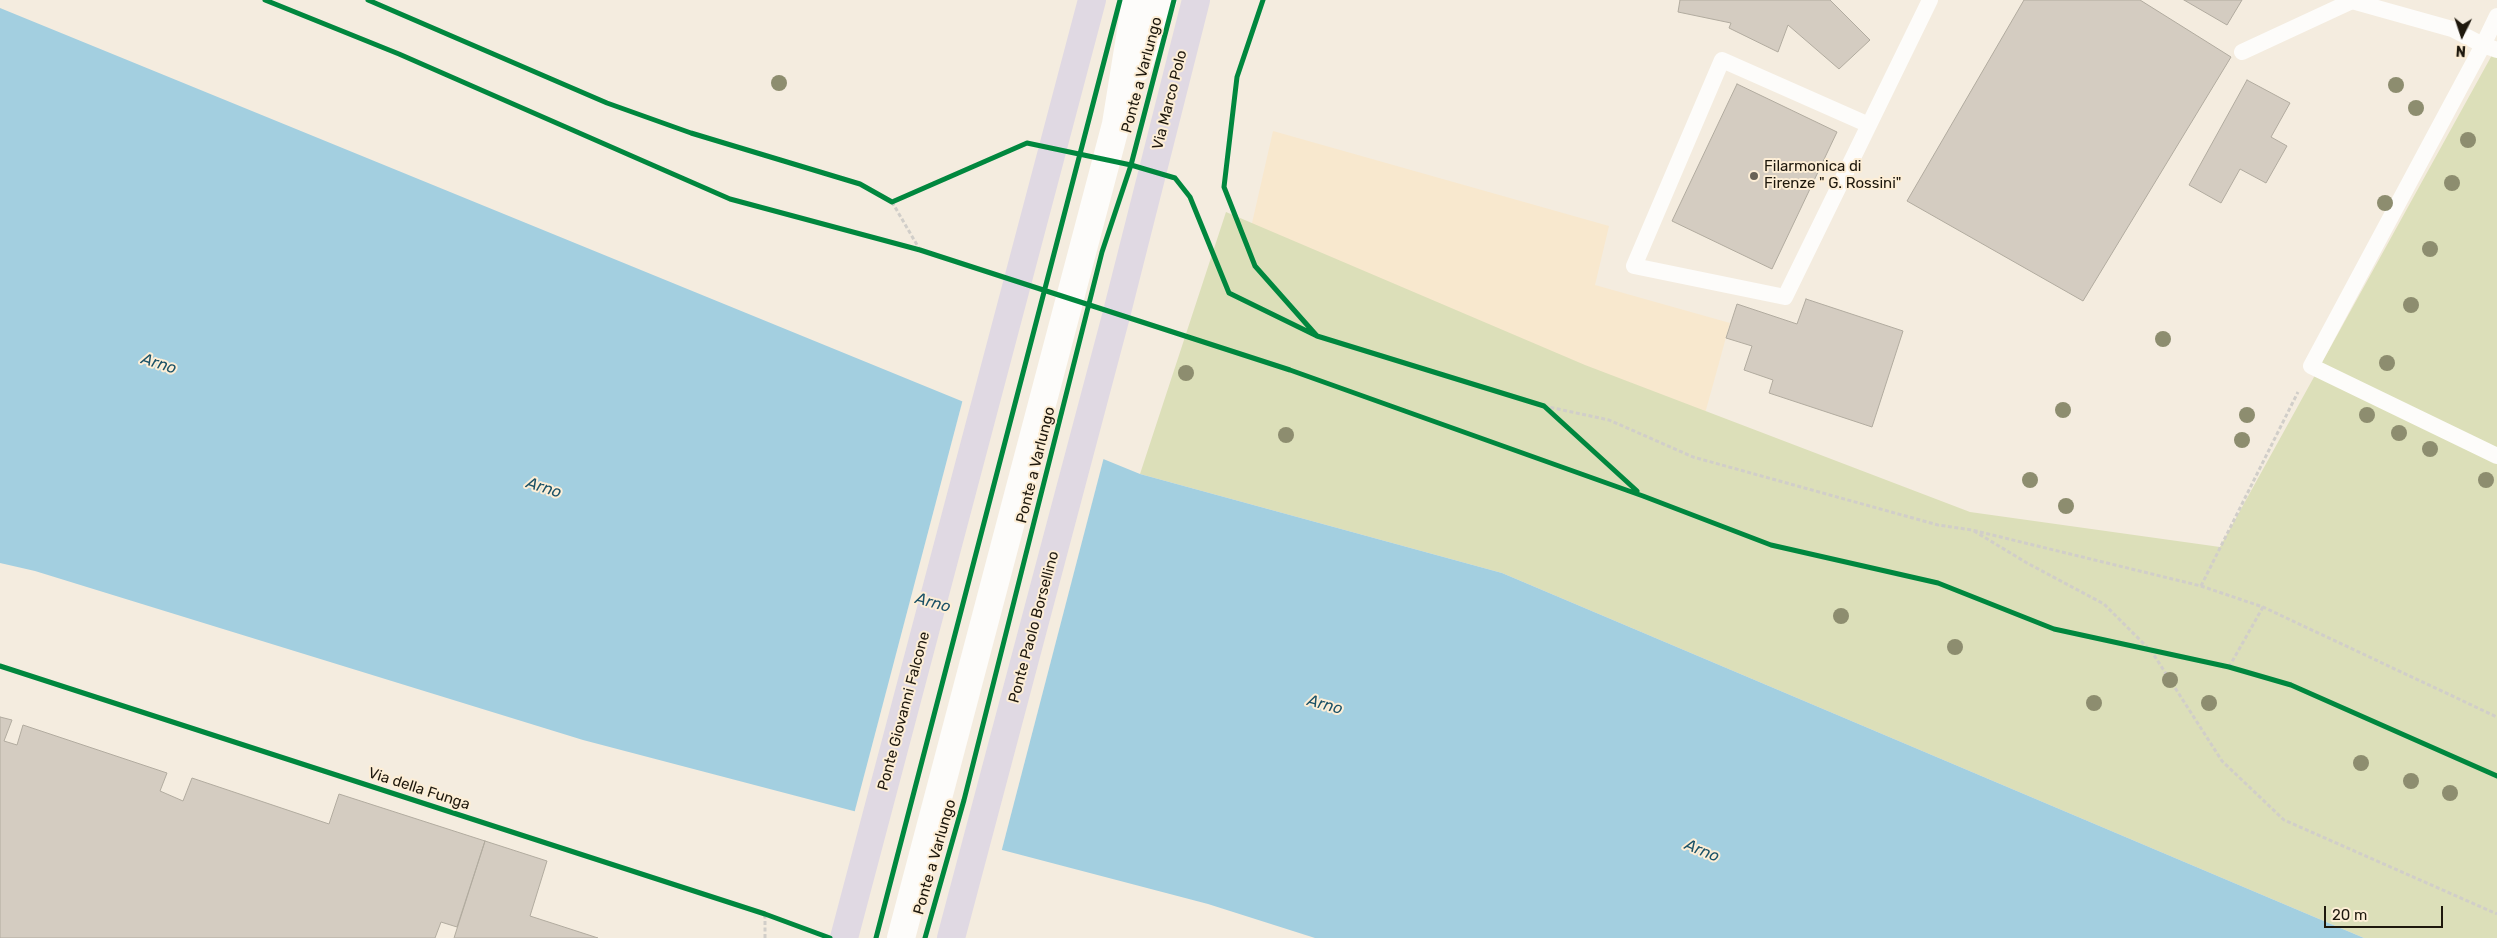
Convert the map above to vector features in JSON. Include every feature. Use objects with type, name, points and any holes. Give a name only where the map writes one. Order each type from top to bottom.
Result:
[{"type":"highway","name":"Ponte Giovanni Falcone","points":[[844,938],[1092,0]]},
{"type":"highway","name":"Via Marco Polo","points":[[1116,316],[1196,0]]},
{"type":"highway","name":"Ponte Paolo Borsellino","points":[[951,938],[1116,316]]},
{"type":"street","name":"Ponte a Varlungo","points":[[1116,124],[1136,0]]},
{"type":"street","name":"Ponte a Varlungo","points":[[900,938],[1116,124],[1162,0]]},
{"type":"lane","points":[[1869,125],[1722,60],[1634,266],[1785,297],[1869,125],[1930,0]]},
{"type":"lane","points":[[2242,52],[2352,1],[2452,29],[2490,48]]},
{"type":"lane","points":[[2497,16],[2490,48],[2311,366],[2497,456]]},
{"type":"path","points":[[884,197],[892,202],[920,250]]},
{"type":"path","points":[[892,202],[901,198]]},
{"type":"path","points":[[910,247],[929,253]]},
{"type":"path","points":[[2200,586],[2311,366]]},
{"type":"path","points":[[1534,403],[1609,420],[1693,457],[1755,475],[1938,525],[1972,530],[2200,586],[2263,608],[2497,717]]},
{"type":"path","points":[[1544,406],[1551,412]]},
{"type":"path","points":[[1972,530],[2027,563],[2104,604],[2152,652],[2222,761],[2284,820],[2497,914]]},
{"type":"path","points":[[2229,667],[2263,608]]},
{"type":"path","points":[[2143,650],[2162,654]]},
{"type":"path","points":[[2219,665],[2238,670]]},
{"type":"path","points":[[756,911],[775,917]]},
{"type":"path","points":[[758,938],[765,914]]},
{"type":"path","points":[[765,914],[765,938]]},
{"type":"shaded area","points":[[1273,131],[1609,226],[1595,285],[1730,323],[1693,457],[1247,245]]},
{"type":"green space","points":[[2497,46],[2497,938],[2364,938],[1502,573],[1140,474],[1226,212],[1585,365],[1970,512],[2220,547]]},
{"type":"water","name":"Arno","points":[[0,8],[1140,474],[1502,573],[2364,938],[1315,938],[1208,904],[583,740],[35,571],[0,563]]},
{"type":"pier","points":[[963,399],[1104,457],[1001,853],[854,814]]},
{"type":"building","points":[[1680,0],[1830,0],[1870,40],[1839,69],[1788,25],[1778,52],[1729,28],[1731,23],[1678,12]]},
{"type":"building","points":[[2024,0],[2140,0],[2231,57],[2083,301],[1907,201]]},
{"type":"building","points":[[2184,0],[2242,0],[2227,25]]},
{"type":"building","points":[[2247,80],[2290,103],[2271,137],[2287,146],[2266,183],[2240,169],[2221,203],[2189,185]]},
{"type":"building","name":"Filarmonica di Firenze \" G. Rossini\"","points":[[1737,84],[1837,132],[1772,269],[1672,221]]},
{"type":"building","points":[[1806,299],[1903,331],[1872,427],[1769,393],[1773,380],[1744,370],[1752,346],[1726,338],[1737,304],[1797,324]]},
{"type":"building","points":[[0,717],[12,720],[4,741],[17,745],[23,725],[167,773],[160,791],[183,801],[192,778],[329,824],[339,794],[485,841],[457,927],[441,922],[435,938],[0,938]]},
{"type":"building","points":[[485,841],[547,861],[530,916],[598,938],[454,938]]},
{"type":"cycle path","points":[[265,0],[399,54],[730,199],[920,250],[1290,370],[1643,496],[1771,545],[1938,583],[2054,629],[2229,667],[2291,685],[2497,776]]},
{"type":"cycle path","points":[[368,0],[607,103],[691,133],[860,184],[892,202],[1027,143],[1131,165],[1175,178],[1190,197],[1229,293],[1317,336]]},
{"type":"cycle path","points":[[876,938],[1120,0]]},
{"type":"cycle path","points":[[925,938],[964,800],[1102,252],[1131,165],[1174,0]]},
{"type":"cycle path","points":[[1263,0],[1237,77],[1224,187],[1255,266],[1317,336],[1544,406],[1637,491]]},
{"type":"cycle path","name":"Via della Funga","points":[[0,666],[765,914],[830,938]]},
{"type":"place","name":"Filarmonica di Firenze \" G. Rossini\"","points":[[1754,176]]}]
